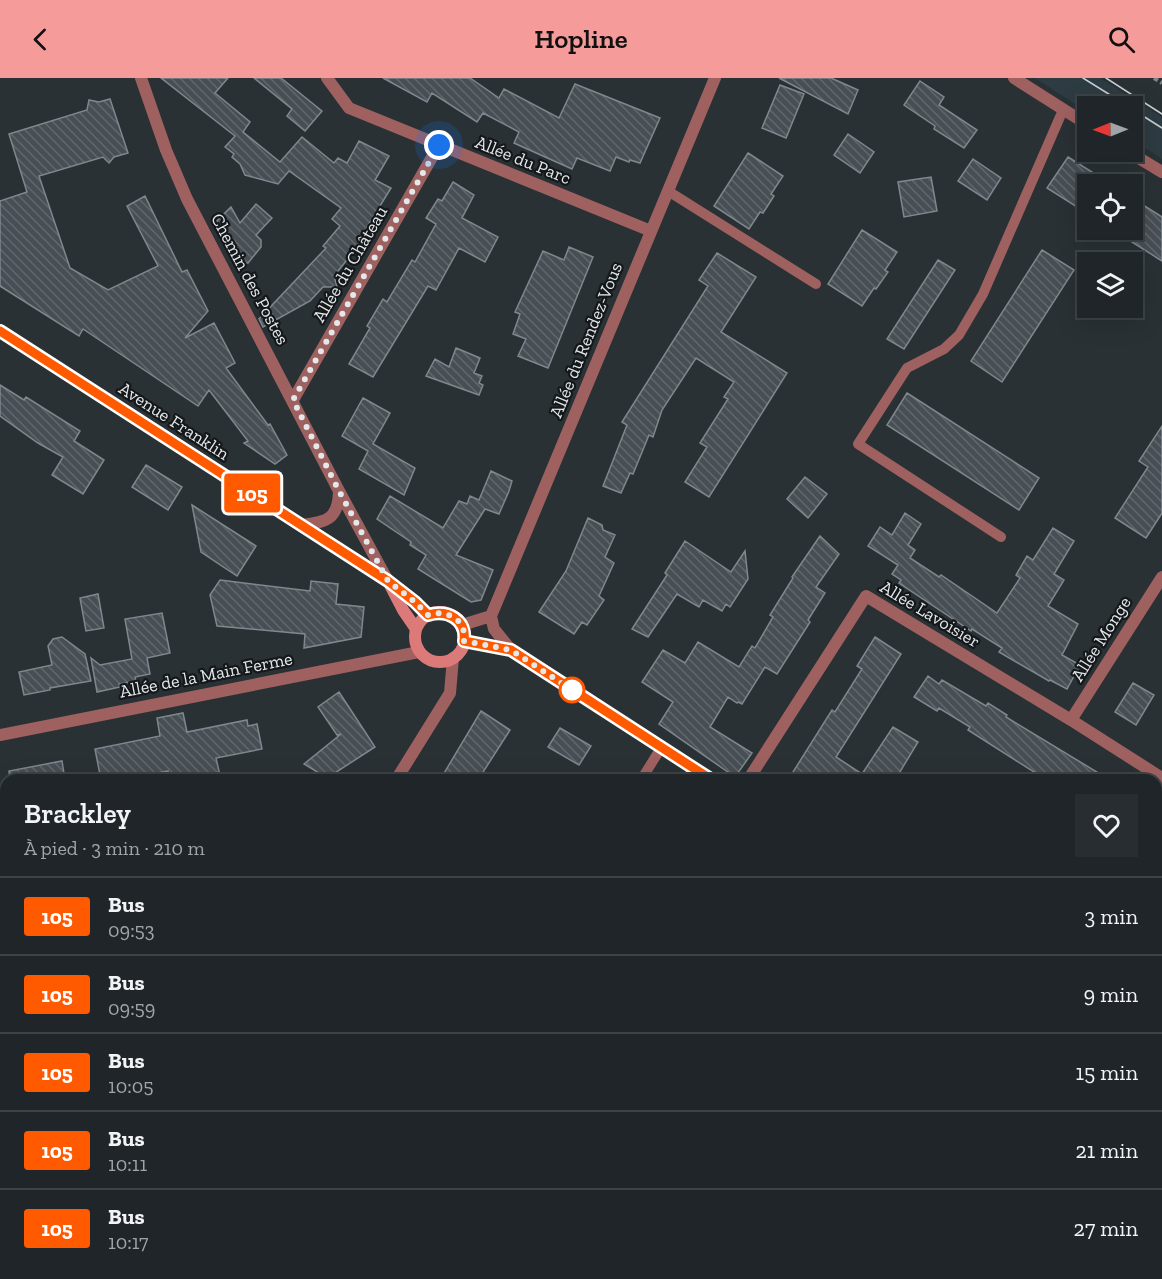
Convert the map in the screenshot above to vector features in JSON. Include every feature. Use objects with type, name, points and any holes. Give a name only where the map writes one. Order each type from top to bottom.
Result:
[{"type":"street","name":"Chemin des Postes","points":[[141,78],[166,150],[187,198],[388,581]]},
{"type":"street","name":"Allée du Parc","points":[[327,78],[349,108],[651,231]]},
{"type":"street","name":"Allée du Rendez-Vous","points":[[491,616],[715,78]]},
{"type":"street","points":[[1014,78],[1077,118]]},
{"type":"street","name":"Allée du Château","points":[[293,400],[439,145]]},
{"type":"street","points":[[1143,160],[1162,172]]},
{"type":"street","name":"Avenue Franklin","points":[[0,331],[388,581],[428,615]]},
{"type":"street","points":[[302,525],[323,522],[333,515],[339,505],[339,491]]},
{"type":"street","name":"Allée Monge","points":[[1071,720],[1162,577]]},
{"type":"street","name":"Avenue Franklin","points":[[388,581],[416,629]]},
{"type":"street","name":"Allée Lavoisier","points":[[752,774],[866,596],[1156,774]]},
{"type":"street","points":[[444,612],[457,619],[462,625],[464,641],[462,648],[453,658],[438,662],[419,652],[416,645],[416,629],[428,615],[444,612]]},
{"type":"street","points":[[462,625],[491,616],[494,629],[511,650],[702,774]]},
{"type":"street","points":[[464,641],[511,650]]},
{"type":"street","name":"Allée de la Main Ferme","points":[[0,735],[419,652]]},
{"type":"street","points":[[400,774],[450,693],[453,658]]},
{"type":"lane","points":[[1001,537],[858,444],[907,368],[944,349],[959,335],[984,294],[1063,110]]},
{"type":"lane","points":[[668,191],[816,284]]},
{"type":"lane","points":[[645,774],[661,748]]},
{"type":"path","points":[[1154,78],[1162,83]]},
{"type":"shaded area","points":[[1035,78],[1100,78],[1129,96],[1077,96],[1077,105]]},
{"type":"shaded area","points":[[1143,105],[1162,117],[1162,159],[1143,147]]},
{"type":"building","points":[[161,78],[228,78],[215,93],[250,122],[243,132],[280,162],[302,137],[334,163],[338,158],[347,163],[359,141],[389,156],[375,180],[391,188],[367,227],[371,230],[334,276],[337,287],[323,287],[310,301],[263,327],[259,319],[326,248],[323,246],[340,226],[332,219],[341,208],[289,171],[278,184],[245,175],[240,164],[232,157],[234,154],[225,147],[235,136]]},
{"type":"building","points":[[254,78],[281,78],[322,111],[305,131],[287,116],[292,109]]},
{"type":"building","points":[[383,78],[470,78],[499,98],[504,89],[559,118],[575,84],[660,118],[640,163],[616,157],[610,171],[577,158],[572,169],[514,143],[519,132],[483,113],[477,122],[432,93],[427,102]]},
{"type":"building","points":[[779,78],[831,78],[858,90],[848,114]]},
{"type":"building","points":[[920,81],[944,97],[939,105],[977,130],[964,148],[934,129],[935,126],[904,105]]},
{"type":"building","points":[[780,85],[804,94],[786,138],[762,128]]},
{"type":"building","points":[[110,99],[128,153],[114,157],[109,163],[103,157],[39,176],[70,268],[108,290],[158,266],[127,206],[145,196],[182,272],[187,270],[208,311],[185,338],[214,323],[235,363],[226,368],[268,425],[270,424],[287,455],[275,464],[244,443],[248,441],[209,390],[198,406],[83,329],[79,336],[0,286],[0,201],[27,192],[9,134],[87,110],[89,100],[99,102]]},
{"type":"building","points":[[848,134],[874,152],[860,173],[834,155]]},
{"type":"building","points":[[748,153],[783,176],[771,194],[774,196],[749,229],[714,206]]},
{"type":"building","points":[[1068,157],[1095,174],[1077,174],[1077,207],[1047,188]]},
{"type":"building","points":[[973,159],[1001,178],[987,200],[958,181]]},
{"type":"building","points":[[931,177],[937,211],[904,217],[898,182]]},
{"type":"building","points":[[453,182],[474,195],[462,218],[498,237],[485,262],[459,248],[436,290],[428,286],[373,377],[349,364],[370,328],[367,326],[383,299],[387,302],[412,260],[415,262],[436,224],[426,218],[438,199],[442,201]]},
{"type":"building","points":[[256,204],[272,218],[256,235],[261,240],[261,247],[248,263],[239,263],[217,221],[231,207],[240,223]]},
{"type":"building","points":[[1143,205],[1162,217],[1162,261],[1132,240],[1143,240]]},
{"type":"building","points":[[862,230],[897,252],[885,270],[888,272],[862,306],[828,284]]},
{"type":"building","points":[[569,247],[593,257],[548,368],[518,356],[526,339],[513,334],[520,314],[515,312],[543,251],[564,260]]},
{"type":"building","points":[[1042,250],[1074,270],[1002,382],[971,361]]},
{"type":"building","points":[[717,253],[756,277],[721,332],[787,373],[709,497],[685,482],[707,447],[700,443],[728,399],[724,397],[734,382],[696,358],[662,410],[653,437],[649,435],[633,474],[630,473],[621,493],[603,486],[627,425],[622,422],[708,286],[699,280]]},
{"type":"building","points":[[938,260],[955,270],[904,349],[887,339]]},
{"type":"building","points":[[456,348],[480,358],[474,373],[482,376],[479,383],[483,385],[479,395],[426,376],[435,359],[449,367]]},
{"type":"building","points":[[0,385],[24,400],[26,397],[80,431],[74,441],[104,460],[83,494],[52,475],[63,457],[38,443],[0,416]]},
{"type":"building","points":[[907,393],[1039,478],[1019,510],[887,425]]},
{"type":"building","points":[[363,398],[390,413],[373,444],[415,468],[404,495],[359,469],[368,451],[342,436]]},
{"type":"building","points":[[1162,426],[1162,513],[1146,538],[1115,518],[1148,467],[1139,461]]},
{"type":"building","points":[[146,465],[182,487],[168,510],[132,487]]},
{"type":"building","points":[[491,471],[512,481],[499,514],[485,509],[456,555],[493,570],[481,600],[471,602],[418,569],[426,555],[377,519],[390,496],[443,528],[459,501],[467,504],[470,496],[479,500]]},
{"type":"building","points":[[805,477],[827,494],[808,518],[787,499]]},
{"type":"building","points":[[192,505],[256,546],[237,576],[201,552]]},
{"type":"building","points":[[905,513],[921,524],[908,545],[915,550],[910,558],[939,577],[941,575],[997,613],[1020,578],[1016,575],[1027,556],[1033,560],[1053,528],[1074,541],[1054,574],[1064,580],[1048,606],[1078,624],[1062,655],[1080,665],[1067,689],[999,652],[1002,648],[972,629],[971,631],[899,583],[901,580],[892,574],[898,565],[868,546],[880,527],[892,535]]},
{"type":"building","points":[[588,518],[602,525],[603,530],[615,535],[605,557],[614,563],[599,596],[604,600],[587,625],[582,622],[574,634],[539,612],[566,571]]},
{"type":"building","points":[[820,536],[839,554],[816,587],[825,593],[808,620],[810,622],[777,674],[765,667],[742,704],[728,697],[710,727],[752,753],[737,774],[731,774],[659,724],[673,702],[642,682],[663,650],[685,663],[698,642],[739,667],[752,646],[755,648],[773,617],[770,615]]},
{"type":"building","points":[[685,541],[731,572],[745,551],[748,579],[730,607],[726,604],[722,611],[703,600],[699,607],[677,594],[648,637],[632,629],[667,575],[665,573]]},
{"type":"building","points":[[220,580],[310,591],[311,581],[338,584],[336,604],[364,607],[361,637],[304,648],[305,634],[217,626],[210,595]]},
{"type":"building","points":[[98,594],[104,628],[86,631],[80,598]]},
{"type":"building","points":[[162,613],[170,653],[147,658],[150,674],[135,677],[136,681],[119,684],[120,687],[97,692],[91,658],[100,665],[132,659],[125,619]]},
{"type":"building","points":[[62,637],[85,654],[91,681],[24,695],[19,672],[52,665],[48,646],[53,639]]},
{"type":"building","points":[[875,637],[901,654],[836,757],[862,774],[792,774],[832,710],[835,712],[862,669],[857,666]]},
{"type":"building","points":[[928,676],[939,684],[942,680],[986,706],[988,703],[1007,715],[1006,717],[1100,774],[1037,774],[968,730],[970,727],[939,708],[937,711],[914,697]]},
{"type":"building","points":[[1133,683],[1154,695],[1136,725],[1115,712]]},
{"type":"building","points":[[339,692],[375,747],[333,774],[320,774],[304,764],[341,734],[337,735],[318,707]]},
{"type":"building","points":[[481,711],[510,730],[482,774],[444,774]]},
{"type":"building","points":[[183,713],[187,732],[247,720],[248,726],[257,724],[262,749],[216,758],[220,774],[169,774],[168,771],[153,774],[100,774],[95,749],[160,736],[157,718]]},
{"type":"building","points":[[893,727],[918,742],[899,774],[862,774]]},
{"type":"building","points":[[560,728],[591,746],[579,765],[548,747]]},
{"type":"building","points":[[62,761],[64,774],[9,774],[9,771]]},
{"type":"tram line","points":[[1083,78],[1112,96]]},
{"type":"tram line","points":[[1106,78],[1162,114]]},
{"type":"tram line","points":[[1143,116],[1162,128]]},
{"type":"bus line","name":"105","points":[[0,331],[316,533],[388,581],[428,615],[444,612],[457,619],[464,630],[464,641],[511,650],[702,774]]},
{"type":"route","points":[[439,145],[293,400],[388,581],[428,615],[444,612],[457,619],[464,630],[464,641],[511,650],[572,690]]}]
